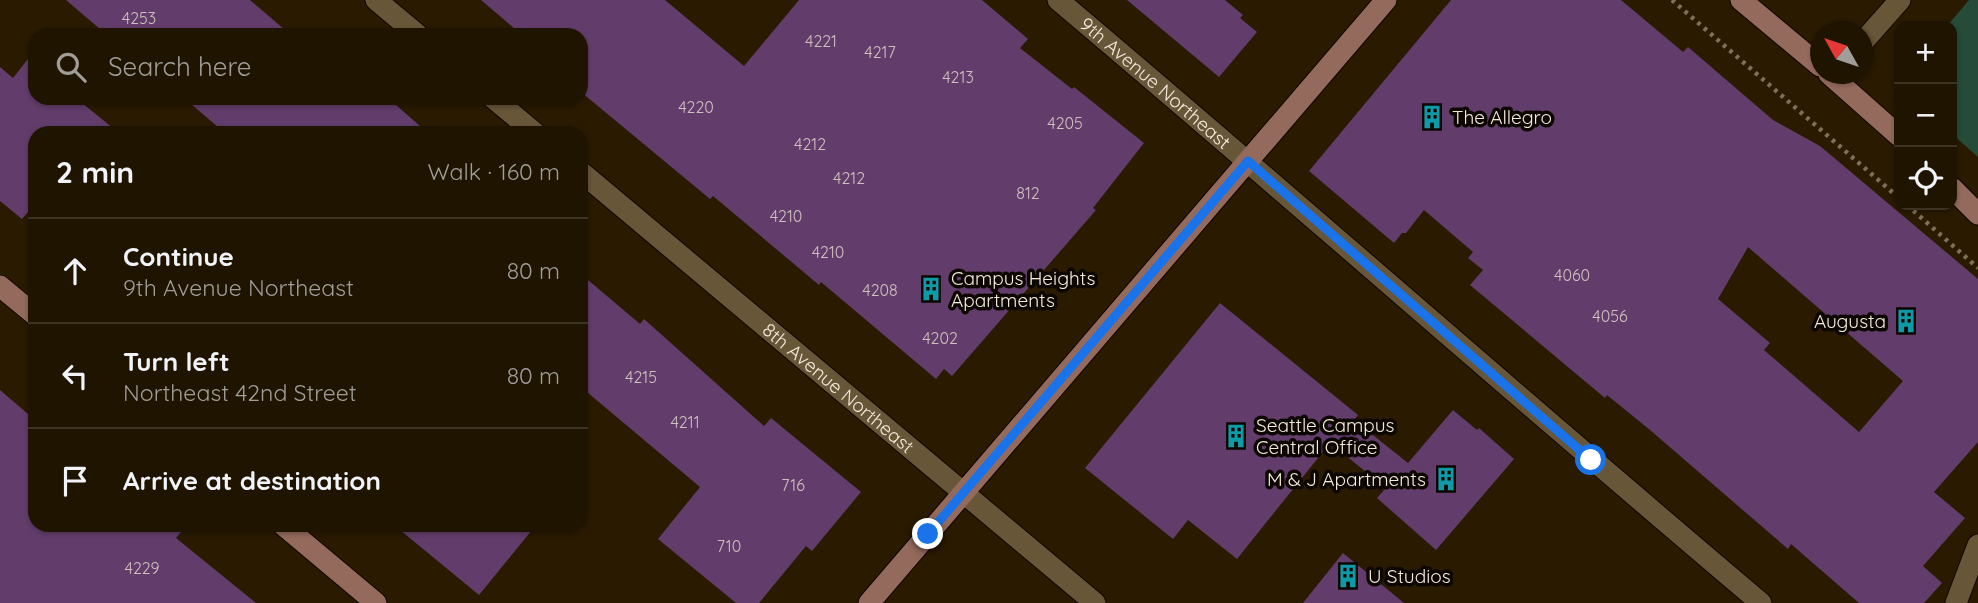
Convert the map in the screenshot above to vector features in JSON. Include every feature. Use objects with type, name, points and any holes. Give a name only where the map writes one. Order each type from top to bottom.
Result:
[{"type":"street","points":[[376,0],[410,28]]},
{"type":"street","name":"9th Avenue Northeast","points":[[1058,0],[1248,161],[1591,460],[1762,603]]},
{"type":"street","points":[[869,603],[1386,0]]},
{"type":"street","points":[[1741,0],[1810,56]]},
{"type":"street","points":[[1873,31],[1900,0]]},
{"type":"street","points":[[1842,84],[1894,131]]},
{"type":"street","points":[[501,105],[527,126]]},
{"type":"street","name":"8th Avenue Northeast","points":[[588,178],[1095,603]]},
{"type":"street","points":[[1957,193],[1978,214]]},
{"type":"street","points":[[0,286],[28,309]]},
{"type":"street","points":[[291,532],[376,603]]},
{"type":"street","points":[[1956,603],[1978,545]]},
{"type":"path","points":[[1672,0],[1894,194]]},
{"type":"path","points":[[1913,210],[1978,268]]},
{"type":"green space","points":[[1969,0],[1978,0],[1978,157],[1957,138],[1957,21],[1951,21]]},
{"type":"building","points":[[66,0],[250,0],[283,28],[99,28]]},
{"type":"building","points":[[481,0],[665,0],[744,66],[799,0],[982,0],[1028,39],[1020,48],[1144,143],[1093,208],[1096,210],[952,376],[944,369],[936,379],[821,282],[819,285],[713,196],[710,199],[588,98],[588,28],[514,28]]},
{"type":"building","points":[[1127,0],[1225,0],[1243,15],[1240,18],[1257,32],[1219,77]]},
{"type":"building","points":[[1451,0],[1621,0],[1683,52],[1688,47],[1773,120],[1820,146],[1978,279],[1978,442],[1934,492],[1965,518],[1923,566],[1942,583],[1924,603],[1859,603],[1791,544],[1788,549],[1650,430],[1607,395],[1605,398],[1470,285],[1483,270],[1468,258],[1473,252],[1424,210],[1406,233],[1402,233],[1394,243],[1309,171]],"holes":[[[1748,247],[1903,381],[1859,432],[1764,350],[1770,343],[1718,299]]]},
{"type":"building","points":[[28,59],[28,105],[85,105],[110,126],[28,126],[28,212],[22,219],[0,201],[0,67],[13,78]]},
{"type":"building","points":[[192,105],[396,105],[420,126],[217,126]]},
{"type":"building","points":[[588,280],[640,324],[644,319],[764,426],[771,418],[861,492],[812,551],[806,546],[759,603],[736,603],[658,539],[700,487],[588,393]]},
{"type":"building","name":"Seattle Campus Central Office","points":[[1220,303],[1358,415],[1354,420],[1408,463],[1453,410],[1477,430],[1479,428],[1514,459],[1436,550],[1377,498],[1386,488],[1330,443],[1237,559],[1188,520],[1173,539],[1085,468]]},
{"type":"building","points":[[0,390],[28,414],[28,532],[181,532],[176,538],[256,603],[0,603]]},
{"type":"building","points":[[402,532],[530,532],[479,595]]},
{"type":"building","name":"U Studios","points":[[1343,553],[1404,603],[1303,603]]},
{"type":"place","name":"The Allegro","points":[[1432,117]]},
{"type":"place","name":"Campus Heights Apartments","points":[[931,289]]},
{"type":"place","name":"Augusta","points":[[1906,321]]},
{"type":"place","name":"Seattle Campus Central Office","points":[[1236,436]]},
{"type":"place","name":"M & J Apartments","points":[[1446,479]]},
{"type":"place","name":"U Studios","points":[[1348,576]]},
{"type":"route","points":[[928,534],[1248,161],[1591,460]]}]
